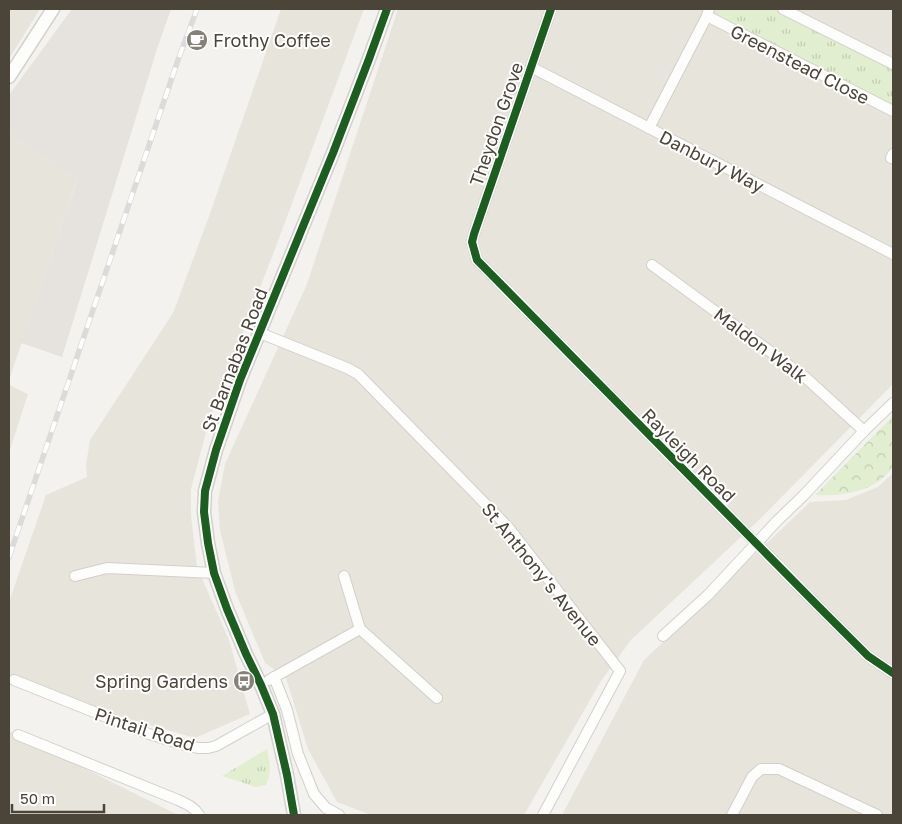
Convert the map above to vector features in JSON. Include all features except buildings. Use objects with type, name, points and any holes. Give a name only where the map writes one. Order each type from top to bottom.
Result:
[{"type":"street","points":[[9,77],[53,9]]},
{"type":"street","name":"St Barnabas Road","points":[[294,815],[288,775],[273,714],[226,610],[214,573],[204,512],[205,491],[216,450],[237,389],[333,153],[387,9]]},
{"type":"street","name":"Theydon Grove","points":[[474,249],[472,242],[474,234],[551,9]]},
{"type":"street","points":[[783,9],[893,64]]},
{"type":"street","points":[[649,128],[708,12]]},
{"type":"street","name":"Greenstead Close","points":[[708,12],[893,111]]},
{"type":"street","name":"Danbury Way","points":[[531,67],[893,254]]},
{"type":"street","name":"Rayleigh Road","points":[[474,249],[477,260],[485,269],[756,544],[868,656],[893,673]]},
{"type":"street","name":"Maldon Walk","points":[[652,265],[805,377],[864,431]]},
{"type":"street","name":"St Anthony's Avenue","points":[[260,334],[358,374],[508,527],[620,671],[544,815]]},
{"type":"street","points":[[663,636],[708,595],[777,521],[893,403]]},
{"type":"street","points":[[75,576],[107,568],[214,573]]},
{"type":"street","points":[[344,576],[360,629],[437,698]]},
{"type":"street","points":[[261,684],[360,629]]},
{"type":"street","points":[[274,677],[287,710],[298,754],[314,794],[326,808],[339,815]]},
{"type":"street","name":"Pintail Road","points":[[14,680],[134,728],[199,748],[216,746],[273,714]]},
{"type":"street","points":[[18,735],[188,804],[199,815]]},
{"type":"street","points":[[732,815],[752,777],[761,769],[780,769],[877,815]]},
{"type":"shaded area","points":[[9,9],[40,9],[9,59]]},
{"type":"shaded area","points":[[72,9],[171,9],[62,357],[21,343],[78,178],[9,132],[9,95]]},
{"type":"shaded area","points":[[281,9],[364,9],[209,421],[191,489],[191,516],[197,567],[229,640],[250,714],[195,738],[9,684],[9,602],[46,495],[87,477],[86,465],[90,440],[173,313],[208,219]]},
{"type":"shaded area","points":[[398,9],[893,9],[893,384],[759,520],[631,640],[601,681],[524,815],[371,815],[337,802],[308,749],[286,678],[265,663],[235,591],[220,530],[218,501],[225,464],[307,284]]},
{"type":"shaded area","points":[[9,132],[78,177],[9,380]]},
{"type":"shaded area","points":[[9,385],[28,394],[9,453]]},
{"type":"shaded area","points":[[893,473],[893,815],[562,815],[644,660],[810,502],[846,500],[878,487]]},
{"type":"shaded area","points":[[9,731],[178,815],[9,815]]},
{"type":"green space","points":[[720,9],[775,9],[893,68],[893,106],[721,17]]},
{"type":"green space","points":[[893,416],[893,468],[876,483],[862,490],[838,495],[815,495]]},
{"type":"green space","points":[[267,749],[270,767],[266,785],[256,787],[222,776]]},
{"type":"railway","points":[[9,557],[197,9]]},
{"type":"cycle path","points":[[294,815],[273,714],[227,609],[214,573],[204,512],[205,491],[216,450],[240,380],[333,153],[387,9]]},
{"type":"cycle path","points":[[551,9],[474,234],[472,242],[477,260],[868,656],[893,673]]},
{"type":"place","name":"Frothy Coffee","points":[[197,40]]},
{"type":"place","name":"Spring Gardens","points":[[244,681]]}]
